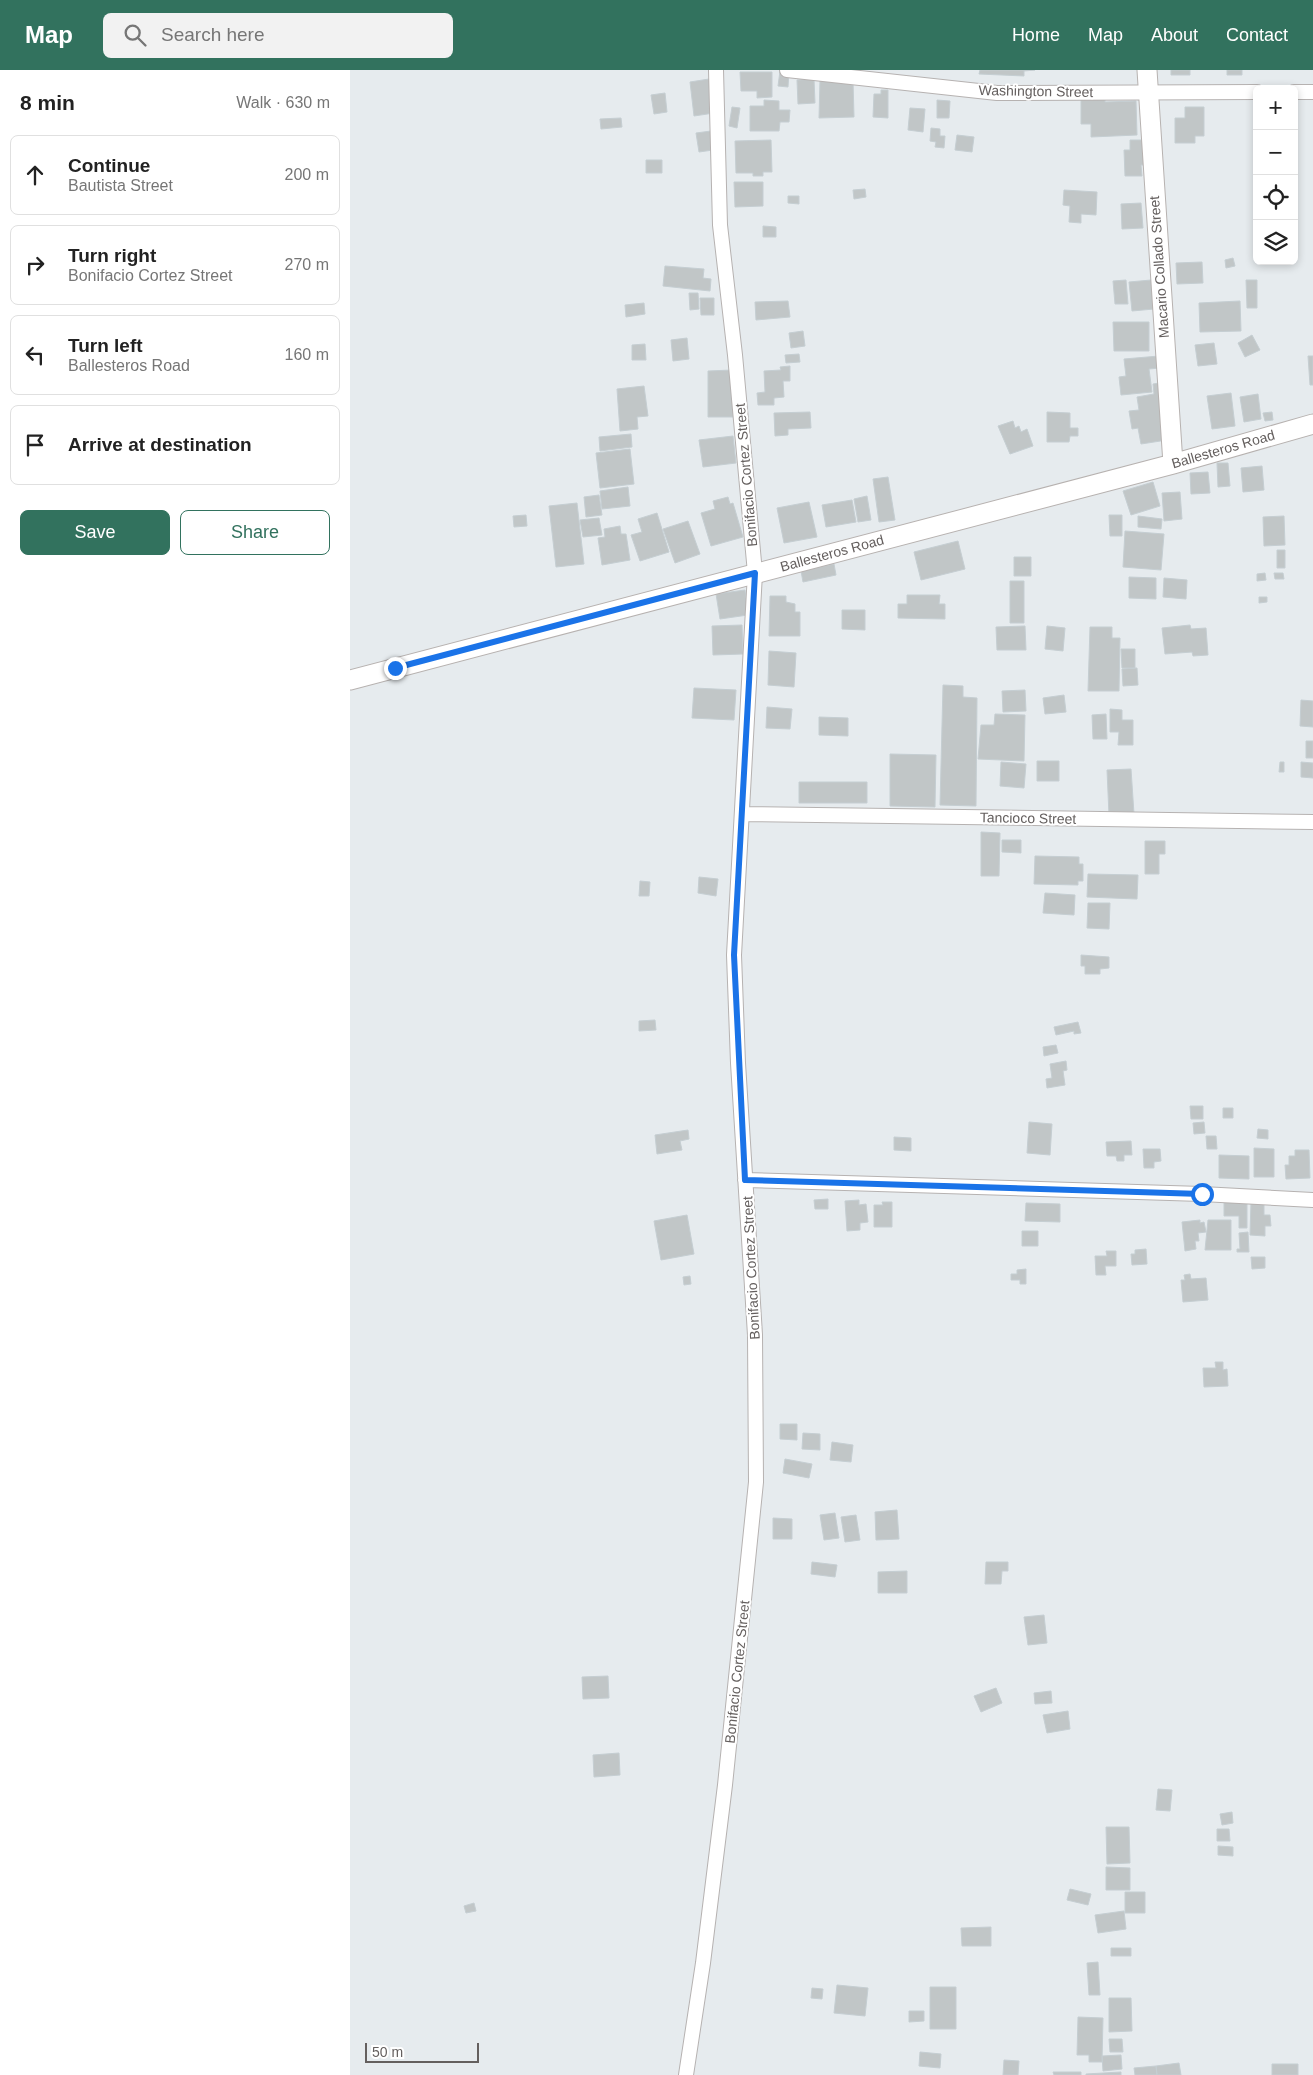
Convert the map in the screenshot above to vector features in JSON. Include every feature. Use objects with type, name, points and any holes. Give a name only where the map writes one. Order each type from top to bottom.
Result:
[{"type":"main road","name":"Macario Collado Street","points":[[1147,70],[1173,464]]},
{"type":"main road","name":"Ballesteros Road","points":[[350,680],[1173,464],[1313,424]]},
{"type":"street","name":"Bonifacio Cortez Street","points":[[686,2075],[703,1963],[725,1785],[756,1482],[755,1335],[734,955],[755,573],[736,365],[720,225],[716,70]]},
{"type":"street","name":"Washington Street","points":[[787,70],[997,93],[1253,92]]},
{"type":"street","points":[[1298,92],[1313,92]]},
{"type":"street","name":"Tancioco Street","points":[[743,814],[1313,822]]},
{"type":"street","points":[[745,1180],[1202,1194],[1313,1200]]},
{"type":"building","points":[[980,70],[1035,70],[1024,71],[1024,76],[979,74]]},
{"type":"building","points":[[1171,70],[1190,70],[1190,75],[1171,75]]},
{"type":"building","points":[[1227,70],[1242,70],[1242,75],[1227,75]]},
{"type":"building","points":[[780,71],[789,72],[788,87],[778,86]]},
{"type":"building","points":[[740,72],[772,72],[772,97],[757,98],[757,91],[741,91]]},
{"type":"building","points":[[709,79],[714,113],[694,116],[690,82]]},
{"type":"building","points":[[814,79],[815,103],[798,104],[797,80]]},
{"type":"building","points":[[820,80],[853,81],[854,117],[819,118]]},
{"type":"building","points":[[881,90],[888,90],[888,118],[873,117],[874,94],[881,94]]},
{"type":"building","points":[[665,93],[667,112],[654,114],[651,95]]},
{"type":"building","points":[[1105,97],[1105,102],[1136,101],[1137,135],[1091,137],[1091,124],[1081,124],[1081,98]]},
{"type":"building","points":[[764,100],[779,101],[779,110],[790,110],[789,122],[780,122],[779,131],[750,131],[750,106],[764,106]]},
{"type":"building","points":[[937,100],[950,101],[949,118],[937,118]]},
{"type":"building","points":[[732,107],[740,108],[737,128],[729,126]]},
{"type":"building","points":[[1185,107],[1204,107],[1204,136],[1195,136],[1195,143],[1175,143],[1175,118],[1185,118]]},
{"type":"building","points":[[910,108],[925,109],[923,132],[908,130]]},
{"type":"building","points":[[621,118],[622,127],[601,129],[600,119]]},
{"type":"building","points":[[931,128],[940,129],[940,136],[945,136],[944,148],[935,147],[936,142],[930,141]]},
{"type":"building","points":[[711,131],[713,150],[699,152],[696,133]]},
{"type":"building","points":[[957,135],[974,137],[972,152],[955,150]]},
{"type":"building","points":[[771,140],[772,172],[763,172],[763,176],[753,176],[753,173],[736,173],[735,141]]},
{"type":"building","points":[[1130,140],[1148,140],[1149,165],[1141,165],[1142,176],[1125,176],[1124,150],[1130,150]]},
{"type":"building","points":[[646,160],[662,160],[662,173],[646,173]]},
{"type":"building","points":[[734,182],[763,182],[763,206],[735,207]]},
{"type":"building","points":[[865,189],[866,197],[854,199],[853,190]]},
{"type":"building","points":[[1064,190],[1097,192],[1096,215],[1081,214],[1081,223],[1069,222],[1070,206],[1063,205]]},
{"type":"building","points":[[788,196],[799,196],[799,204],[788,203]]},
{"type":"building","points":[[1141,203],[1143,228],[1122,229],[1121,204]]},
{"type":"building","points":[[763,226],[776,227],[776,237],[763,237]]},
{"type":"building","points":[[1233,258],[1235,266],[1226,268],[1225,260]]},
{"type":"building","points":[[1202,262],[1203,283],[1177,284],[1176,263]]},
{"type":"building","points":[[665,266],[704,269],[703,278],[711,279],[710,291],[663,286]]},
{"type":"building","points":[[1126,280],[1128,304],[1115,304],[1113,281]]},
{"type":"building","points":[[1151,280],[1154,309],[1132,311],[1129,282]]},
{"type":"building","points":[[1246,280],[1257,280],[1257,308],[1247,308]]},
{"type":"building","points":[[689,293],[698,293],[699,309],[690,310]]},
{"type":"building","points":[[700,298],[714,298],[714,315],[701,315]]},
{"type":"building","points":[[788,301],[790,317],[756,320],[755,302]]},
{"type":"building","points":[[1240,301],[1241,331],[1200,332],[1199,303]]},
{"type":"building","points":[[644,303],[645,314],[626,317],[625,305]]},
{"type":"building","points":[[1113,322],[1149,322],[1149,351],[1114,351]]},
{"type":"building","points":[[803,331],[805,346],[791,348],[789,333]]},
{"type":"building","points":[[1252,335],[1260,350],[1245,357],[1238,343]]},
{"type":"building","points":[[687,338],[689,359],[673,361],[671,340]]},
{"type":"building","points":[[1214,343],[1217,364],[1198,366],[1195,345]]},
{"type":"building","points":[[645,344],[646,360],[632,360],[632,345]]},
{"type":"building","points":[[799,354],[800,362],[786,363],[785,355]]},
{"type":"building","points":[[1159,356],[1160,368],[1149,369],[1152,392],[1121,395],[1119,377],[1126,376],[1124,359]]},
{"type":"building","points":[[1308,356],[1313,356],[1313,385],[1310,385]]},
{"type":"building","points":[[790,366],[790,381],[783,381],[784,397],[774,398],[774,405],[758,405],[757,393],[765,392],[764,371],[781,370],[780,367]]},
{"type":"building","points":[[732,370],[733,417],[708,417],[708,371]]},
{"type":"building","points":[[1159,383],[1167,440],[1141,444],[1138,428],[1132,429],[1129,411],[1139,410],[1137,397],[1154,394],[1153,384]]},
{"type":"building","points":[[644,386],[648,416],[637,417],[638,429],[620,431],[617,389]]},
{"type":"building","points":[[1231,393],[1235,426],[1212,429],[1207,396]]},
{"type":"building","points":[[1258,394],[1261,419],[1244,422],[1240,397]]},
{"type":"building","points":[[810,412],[811,428],[788,429],[788,435],[775,436],[774,413]]},
{"type":"building","points":[[1047,412],[1070,413],[1070,428],[1078,428],[1078,436],[1070,436],[1069,442],[1047,442]]},
{"type":"building","points":[[1272,412],[1273,420],[1265,421],[1263,413]]},
{"type":"building","points":[[1013,421],[1015,428],[1019,426],[1021,432],[1027,429],[1033,446],[1010,454],[998,426]]},
{"type":"building","points":[[631,434],[632,447],[600,451],[599,437]]},
{"type":"building","points":[[733,436],[736,463],[703,467],[699,440]]},
{"type":"building","points":[[630,449],[634,484],[600,488],[596,453]]},
{"type":"building","points":[[1217,463],[1228,463],[1230,486],[1218,487]]},
{"type":"building","points":[[1262,466],[1264,490],[1243,492],[1241,468]]},
{"type":"building","points":[[1208,472],[1210,493],[1191,494],[1190,473]]},
{"type":"building","points":[[888,477],[895,520],[879,522],[873,479]]},
{"type":"building","points":[[1153,482],[1160,506],[1131,515],[1123,491]]},
{"type":"building","points":[[628,487],[630,506],[602,509],[600,491]]},
{"type":"building","points":[[1180,492],[1182,519],[1164,521],[1162,493]]},
{"type":"building","points":[[599,495],[602,515],[586,517],[584,497]]},
{"type":"building","points":[[867,496],[871,520],[858,522],[854,499]]},
{"type":"building","points":[[728,497],[730,504],[733,503],[743,537],[711,546],[701,513],[715,509],[713,501]]},
{"type":"building","points":[[852,500],[856,522],[826,527],[822,505]]},
{"type":"building","points":[[809,502],[817,537],[784,543],[777,508]]},
{"type":"building","points":[[577,503],[584,564],[556,567],[549,506]]},
{"type":"building","points":[[657,513],[669,552],[640,561],[631,535],[642,532],[638,519]]},
{"type":"building","points":[[526,515],[527,526],[514,527],[513,516]]},
{"type":"building","points":[[1109,515],[1122,515],[1122,536],[1110,536]]},
{"type":"building","points":[[1138,516],[1162,519],[1161,529],[1138,527]]},
{"type":"building","points":[[1284,516],[1285,545],[1264,546],[1263,517]]},
{"type":"building","points":[[599,518],[602,535],[583,537],[580,520]]},
{"type":"building","points":[[688,521],[700,554],[675,563],[663,529]]},
{"type":"building","points":[[620,526],[621,534],[626,534],[630,560],[602,565],[598,538],[605,537],[604,529]]},
{"type":"building","points":[[1125,531],[1164,534],[1161,570],[1123,567]]},
{"type":"building","points":[[958,541],[965,569],[921,580],[914,552]]},
{"type":"building","points":[[1277,550],[1285,550],[1285,568],[1277,568]]},
{"type":"building","points":[[1014,557],[1031,557],[1031,576],[1014,576]]},
{"type":"building","points":[[834,564],[836,575],[803,582],[801,571]]},
{"type":"building","points":[[1265,573],[1266,580],[1257,581],[1257,574]]},
{"type":"building","points":[[1274,573],[1283,573],[1284,579],[1275,579]]},
{"type":"building","points":[[1129,577],[1156,578],[1156,599],[1129,598]]},
{"type":"building","points":[[1164,578],[1187,580],[1186,599],[1163,597]]},
{"type":"building","points":[[1010,581],[1024,581],[1024,623],[1010,623]]},
{"type":"building","points":[[745,590],[748,615],[720,619],[716,594]]},
{"type":"building","points":[[907,595],[940,595],[939,604],[945,604],[945,619],[898,618],[898,604],[907,604]]},
{"type":"building","points":[[770,596],[786,596],[786,602],[795,604],[795,612],[800,612],[800,636],[769,636]]},
{"type":"building","points":[[1259,597],[1267,597],[1267,602],[1259,603]]},
{"type":"building","points":[[842,610],[865,610],[865,630],[842,629]]},
{"type":"building","points":[[742,625],[743,654],[713,655],[712,626]]},
{"type":"building","points":[[1190,625],[1191,629],[1206,628],[1208,655],[1193,656],[1192,652],[1165,654],[1162,628]]},
{"type":"building","points":[[1025,626],[1026,650],[997,650],[996,627]]},
{"type":"building","points":[[1047,626],[1065,628],[1063,651],[1045,649]]},
{"type":"building","points":[[1090,627],[1112,627],[1112,638],[1120,638],[1119,691],[1088,691]]},
{"type":"building","points":[[1121,649],[1135,649],[1135,668],[1122,668]]},
{"type":"building","points":[[769,651],[796,653],[794,687],[768,685]]},
{"type":"building","points":[[1137,668],[1138,685],[1123,686],[1122,669]]},
{"type":"building","points":[[943,685],[963,686],[963,697],[977,698],[976,806],[940,805]]},
{"type":"building","points":[[694,688],[736,690],[734,720],[692,718]]},
{"type":"building","points":[[1025,690],[1026,711],[1003,712],[1002,691]]},
{"type":"building","points":[[1064,695],[1066,712],[1045,714],[1043,698]]},
{"type":"building","points":[[1301,700],[1313,701],[1313,727],[1300,726]]},
{"type":"building","points":[[767,707],[792,709],[790,729],[766,728]]},
{"type":"building","points":[[1110,709],[1122,710],[1122,720],[1133,720],[1133,745],[1118,745],[1119,732],[1110,732]]},
{"type":"building","points":[[995,714],[1025,715],[1024,761],[978,759],[981,725],[994,725]]},
{"type":"building","points":[[1106,714],[1107,739],[1093,739],[1092,715]]},
{"type":"building","points":[[819,717],[848,718],[848,736],[819,735]]},
{"type":"building","points":[[1306,741],[1313,741],[1313,758],[1306,758]]},
{"type":"building","points":[[890,754],[936,755],[935,807],[890,806]]},
{"type":"building","points":[[1037,761],[1059,761],[1059,781],[1037,781]]},
{"type":"building","points":[[1001,762],[1026,764],[1024,788],[1000,786]]},
{"type":"building","points":[[1280,762],[1284,762],[1284,772],[1279,772]]},
{"type":"building","points":[[1301,762],[1313,763],[1313,778],[1301,777]]},
{"type":"building","points":[[1131,769],[1134,814],[1109,815],[1107,770]]},
{"type":"building","points":[[799,782],[867,782],[867,803],[799,803]]},
{"type":"building","points":[[981,832],[1000,833],[999,876],[981,876]]},
{"type":"building","points":[[1002,840],[1021,840],[1021,853],[1002,852]]},
{"type":"building","points":[[1145,841],[1165,841],[1165,854],[1159,854],[1159,874],[1145,874]]},
{"type":"building","points":[[1035,856],[1079,857],[1079,864],[1083,864],[1083,881],[1078,881],[1078,885],[1034,884]]},
{"type":"building","points":[[1088,874],[1138,875],[1137,899],[1087,897]]},
{"type":"building","points":[[699,877],[718,879],[716,896],[698,893]]},
{"type":"building","points":[[640,881],[650,882],[649,896],[639,896]]},
{"type":"building","points":[[1045,893],[1075,895],[1074,915],[1043,913]]},
{"type":"building","points":[[1088,903],[1110,903],[1109,929],[1087,928]]},
{"type":"building","points":[[1081,955],[1109,957],[1109,968],[1100,969],[1100,974],[1085,974],[1085,966],[1081,966]]},
{"type":"building","points":[[655,1020],[656,1030],[639,1031],[639,1021]]},
{"type":"building","points":[[1078,1022],[1081,1033],[1074,1034],[1074,1031],[1056,1035],[1054,1027]]},
{"type":"building","points":[[1056,1045],[1058,1053],[1044,1056],[1043,1047]]},
{"type":"building","points":[[1066,1061],[1067,1070],[1063,1071],[1065,1085],[1047,1088],[1046,1079],[1052,1078],[1050,1064]]},
{"type":"building","points":[[1190,1106],[1203,1106],[1203,1119],[1191,1119]]},
{"type":"building","points":[[1223,1108],[1233,1108],[1233,1118],[1223,1118]]},
{"type":"building","points":[[1029,1122],[1052,1124],[1050,1155],[1027,1153]]},
{"type":"building","points":[[1204,1122],[1205,1133],[1194,1134],[1193,1123]]},
{"type":"building","points":[[1258,1129],[1268,1130],[1268,1139],[1257,1138]]},
{"type":"building","points":[[688,1130],[689,1139],[680,1141],[682,1150],[657,1154],[655,1135]]},
{"type":"building","points":[[1206,1136],[1216,1136],[1217,1149],[1207,1149]]},
{"type":"building","points":[[894,1137],[911,1138],[911,1151],[894,1150]]},
{"type":"building","points":[[1131,1141],[1132,1155],[1124,1155],[1124,1161],[1117,1161],[1116,1156],[1107,1156],[1106,1142]]},
{"type":"building","points":[[1254,1148],[1274,1149],[1274,1177],[1254,1177]]},
{"type":"building","points":[[1143,1149],[1160,1149],[1161,1161],[1154,1162],[1154,1168],[1144,1168]]},
{"type":"building","points":[[1295,1150],[1309,1150],[1310,1178],[1286,1179],[1285,1165],[1289,1165],[1289,1156],[1295,1156]]},
{"type":"building","points":[[1219,1155],[1249,1156],[1249,1179],[1219,1178]]},
{"type":"building","points":[[828,1199],[828,1209],[815,1209],[814,1200]]},
{"type":"building","points":[[859,1200],[859,1205],[866,1204],[868,1222],[860,1223],[860,1230],[847,1231],[845,1201]]},
{"type":"building","points":[[1247,1201],[1247,1228],[1239,1228],[1239,1216],[1224,1216],[1224,1202]]},
{"type":"building","points":[[882,1202],[892,1202],[892,1227],[874,1227],[874,1205],[883,1205]]},
{"type":"building","points":[[1251,1202],[1264,1202],[1264,1215],[1270,1215],[1271,1226],[1265,1226],[1265,1236],[1250,1235]]},
{"type":"building","points":[[1026,1203],[1060,1204],[1060,1222],[1025,1221]]},
{"type":"building","points":[[687,1215],[694,1254],[661,1260],[654,1221]]},
{"type":"building","points":[[1200,1220],[1200,1223],[1204,1222],[1206,1232],[1198,1233],[1199,1241],[1195,1241],[1196,1249],[1185,1251],[1182,1222]]},
{"type":"building","points":[[1208,1220],[1231,1220],[1231,1250],[1205,1250]]},
{"type":"building","points":[[1022,1231],[1038,1231],[1038,1246],[1022,1246]]},
{"type":"building","points":[[1248,1232],[1249,1252],[1237,1252],[1237,1249],[1240,1249],[1239,1233]]},
{"type":"building","points":[[1146,1249],[1147,1264],[1132,1265],[1131,1254],[1135,1254],[1135,1250]]},
{"type":"building","points":[[1106,1251],[1116,1251],[1116,1266],[1105,1266],[1106,1275],[1096,1275],[1095,1256],[1107,1256]]},
{"type":"building","points":[[1251,1257],[1265,1257],[1265,1268],[1252,1269]]},
{"type":"building","points":[[1026,1269],[1026,1284],[1020,1284],[1020,1280],[1011,1280],[1011,1274],[1017,1274],[1017,1270]]},
{"type":"building","points":[[1190,1274],[1191,1279],[1206,1278],[1208,1300],[1183,1302],[1181,1280],[1185,1280],[1184,1275]]},
{"type":"building","points":[[690,1276],[691,1284],[684,1285],[683,1277]]},
{"type":"building","points":[[1215,1362],[1223,1362],[1223,1370],[1227,1369],[1228,1386],[1204,1387],[1203,1368],[1216,1368]]},
{"type":"building","points":[[780,1424],[797,1424],[797,1440],[780,1439]]},
{"type":"building","points":[[803,1433],[820,1434],[820,1450],[802,1449]]},
{"type":"building","points":[[832,1442],[853,1445],[851,1462],[830,1460]]},
{"type":"building","points":[[785,1459],[812,1464],[809,1478],[783,1473]]},
{"type":"building","points":[[897,1510],[899,1539],[876,1540],[875,1512]]},
{"type":"building","points":[[835,1513],[839,1538],[824,1540],[820,1515]]},
{"type":"building","points":[[856,1515],[860,1540],[845,1542],[841,1517]]},
{"type":"building","points":[[773,1518],[792,1519],[792,1539],[773,1539]]},
{"type":"building","points":[[812,1562],[837,1565],[835,1577],[811,1574]]},
{"type":"building","points":[[986,1562],[1008,1562],[1008,1571],[1002,1571],[1001,1584],[985,1584]]},
{"type":"building","points":[[907,1571],[907,1593],[878,1593],[878,1572]]},
{"type":"building","points":[[1044,1615],[1047,1643],[1028,1645],[1024,1617]]},
{"type":"building","points":[[608,1676],[609,1698],[583,1699],[582,1677]]},
{"type":"building","points":[[996,1688],[1002,1703],[981,1712],[974,1696]]},
{"type":"building","points":[[1051,1691],[1052,1703],[1035,1704],[1034,1693]]},
{"type":"building","points":[[1068,1711],[1070,1729],[1047,1733],[1043,1715]]},
{"type":"building","points":[[619,1753],[620,1775],[594,1777],[593,1755]]},
{"type":"building","points":[[1158,1789],[1172,1790],[1170,1811],[1156,1810]]},
{"type":"building","points":[[1232,1812],[1233,1823],[1222,1825],[1220,1814]]},
{"type":"building","points":[[1106,1827],[1129,1827],[1130,1863],[1107,1864]]},
{"type":"building","points":[[1217,1829],[1229,1829],[1230,1841],[1217,1841]]},
{"type":"building","points":[[1218,1846],[1233,1847],[1233,1856],[1218,1855]]},
{"type":"building","points":[[1106,1867],[1130,1868],[1130,1890],[1106,1890]]},
{"type":"building","points":[[1070,1889],[1091,1894],[1088,1905],[1067,1900]]},
{"type":"building","points":[[1125,1892],[1145,1892],[1145,1913],[1125,1913]]},
{"type":"building","points":[[474,1903],[476,1911],[466,1913],[464,1906]]},
{"type":"building","points":[[1124,1911],[1126,1929],[1098,1933],[1095,1915]]},
{"type":"building","points":[[991,1927],[991,1946],[962,1946],[961,1928]]},
{"type":"building","points":[[1111,1948],[1131,1948],[1131,1956],[1111,1956]]},
{"type":"building","points":[[1098,1962],[1100,1995],[1089,1995],[1087,1963]]},
{"type":"building","points":[[837,1985],[868,1988],[865,2016],[834,2013]]},
{"type":"building","points":[[930,1987],[956,1987],[956,2029],[930,2029]]},
{"type":"building","points":[[812,1988],[823,1989],[822,1999],[811,1998]]},
{"type":"building","points":[[1109,1998],[1131,1998],[1132,2031],[1109,2032]]},
{"type":"building","points":[[909,2011],[924,2011],[924,2021],[909,2022]]},
{"type":"building","points":[[1078,2017],[1103,2018],[1102,2062],[1089,2062],[1089,2055],[1077,2055]]},
{"type":"building","points":[[1109,2039],[1122,2039],[1123,2052],[1110,2052]]},
{"type":"building","points":[[920,2052],[941,2054],[940,2068],[919,2066]]},
{"type":"building","points":[[1121,2055],[1122,2069],[1103,2071],[1102,2056]]},
{"type":"building","points":[[1004,2060],[1019,2061],[1018,2075],[1003,2075]]},
{"type":"building","points":[[1179,2063],[1181,2075],[1157,2075],[1156,2066]]},
{"type":"building","points":[[1272,2064],[1298,2064],[1298,2075],[1272,2075]]},
{"type":"building","points":[[1156,2066],[1157,2075],[1135,2075],[1134,2068]]},
{"type":"building","points":[[1053,2072],[1081,2072],[1081,2075],[1054,2075]]},
{"type":"building","points":[[1121,2072],[1121,2075],[1086,2075],[1086,2074]]},
{"type":"route","points":[[395,668],[755,573],[749,711],[734,955],[745,1180],[1202,1194]]}]
